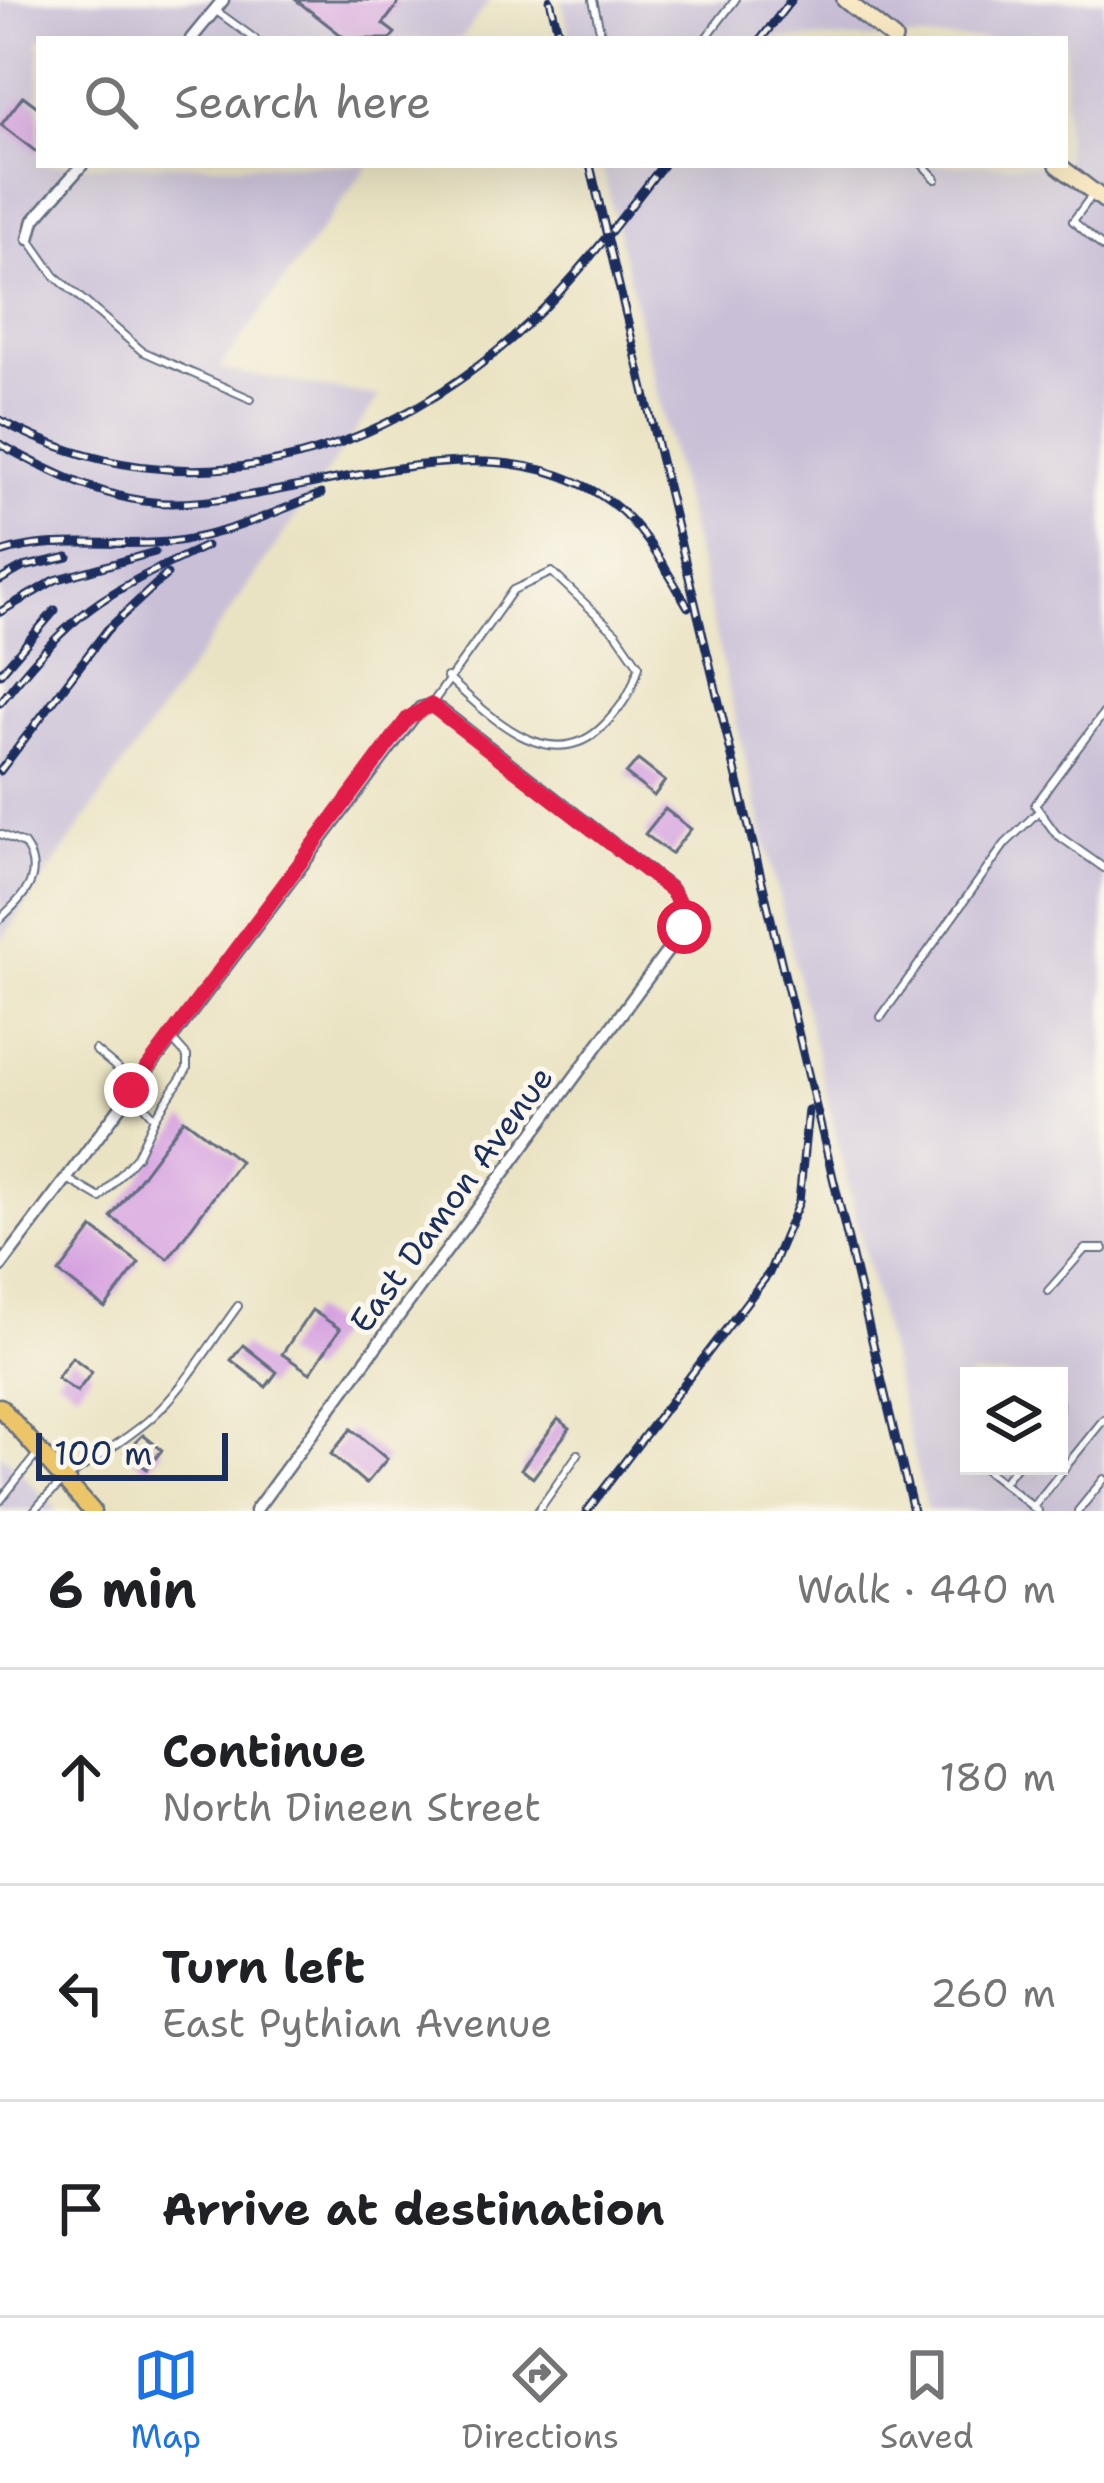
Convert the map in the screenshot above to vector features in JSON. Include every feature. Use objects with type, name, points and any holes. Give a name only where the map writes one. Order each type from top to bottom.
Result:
[{"type":"main road","points":[[0,1407],[92,1511]]},
{"type":"street","points":[[844,0],[890,36]]},
{"type":"street","points":[[194,36],[219,5]]},
{"type":"street","points":[[29,239],[34,220],[79,168]]},
{"type":"street","points":[[1062,168],[1099,196]]},
{"type":"street","points":[[0,1267],[4,1253],[66,1178],[408,718],[431,705]]},
{"type":"street","name":"East Damon Avenue","points":[[255,1511],[688,917],[671,890],[431,705]]},
{"type":"lane","points":[[593,0],[601,36]]},
{"type":"lane","points":[[707,36],[735,0]]},
{"type":"lane","points":[[219,5],[252,36]]},
{"type":"lane","points":[[926,168],[936,179]]},
{"type":"lane","points":[[1099,196],[1073,220],[1104,248]]},
{"type":"lane","points":[[29,239],[55,276],[142,351],[251,399]]},
{"type":"lane","points":[[431,705],[447,677],[513,590],[553,572],[617,634],[639,666],[630,697],[591,740],[567,748],[530,740],[496,722],[447,677]]},
{"type":"lane","points":[[1104,712],[1035,805],[1036,814],[1104,868]]},
{"type":"lane","points":[[881,1016],[1005,844],[1036,814]]},
{"type":"lane","points":[[0,834],[24,844],[34,868],[32,884],[0,920]]},
{"type":"lane","points":[[66,1178],[100,1198],[137,1156],[155,1118],[188,1070],[188,1056],[170,1037]]},
{"type":"lane","points":[[95,1050],[133,1087],[155,1118]]},
{"type":"lane","points":[[1048,1291],[1085,1249],[1104,1249]]},
{"type":"lane","points":[[34,1511],[62,1477],[96,1459],[157,1413],[238,1306]]},
{"type":"lane","points":[[992,1475],[1035,1509],[1104,1419]]},
{"type":"lane","points":[[0,1501],[39,1451]]},
{"type":"lane","points":[[538,1511],[578,1454]]},
{"type":"lane","points":[[1003,1484],[1010,1475]]},
{"type":"lane","points":[[1078,1511],[1104,1479]]},
{"type":"shaded area","points":[[0,0],[490,0],[463,36],[36,36],[36,168],[367,168],[219,369],[379,397],[0,942]]},
{"type":"shaded area","points":[[562,0],[1104,0],[1104,1511],[927,1511],[603,168],[1068,168],[1068,36],[570,36]]},
{"type":"shaded area","points":[[0,1452],[56,1509],[57,1511],[0,1511]]},
{"type":"building","points":[[296,0],[401,0],[383,24],[395,33],[392,36],[342,36]]},
{"type":"building","points":[[23,96],[36,106],[36,152],[1,125]]},
{"type":"building","points":[[638,760],[665,781],[654,796],[626,774]]},
{"type":"building","points":[[665,809],[691,829],[671,854],[645,834]]},
{"type":"building","points":[[184,1119],[240,1161],[168,1259],[111,1217]]},
{"type":"building","points":[[93,1228],[139,1263],[105,1308],[59,1273]]},
{"type":"building","points":[[312,1310],[340,1329],[310,1373],[282,1354]]},
{"type":"building","points":[[243,1345],[277,1372],[266,1387],[231,1360]]},
{"type":"building","points":[[72,1357],[92,1372],[77,1392],[57,1378]]},
{"type":"building","points":[[558,1419],[570,1428],[533,1478],[521,1469]]},
{"type":"building","points":[[351,1429],[387,1459],[366,1484],[331,1454]]},
{"type":"building","points":[[143,1435],[162,1450],[147,1469],[125,1452]]},
{"type":"railway","points":[[550,0],[559,36]]},
{"type":"railway","points":[[763,36],[791,0]]},
{"type":"railway","points":[[591,168],[913,1511]]},
{"type":"railway","points":[[0,420],[70,450],[141,467],[212,469],[282,460],[349,439],[415,408],[476,368],[533,319],[585,264],[661,168]]},
{"type":"railway","points":[[0,444],[104,492],[171,503],[225,499],[399,468],[456,462],[512,464],[565,477],[613,504],[646,538],[688,607]]},
{"type":"railway","points":[[0,553],[44,544],[197,538],[321,494]]},
{"type":"railway","points":[[0,703],[48,647],[91,608],[139,578],[206,546]]},
{"type":"railway","points":[[0,612],[55,580],[155,552]]},
{"type":"railway","points":[[0,580],[23,567],[68,557]]},
{"type":"railway","points":[[0,771],[107,630],[167,574]]},
{"type":"railway","points":[[0,674],[55,610]]},
{"type":"railway","points":[[587,1511],[769,1273],[799,1202],[808,1110]]},
{"type":"route","points":[[131,1090],[420,708],[431,705],[441,710],[671,890],[688,917],[684,927]]}]
